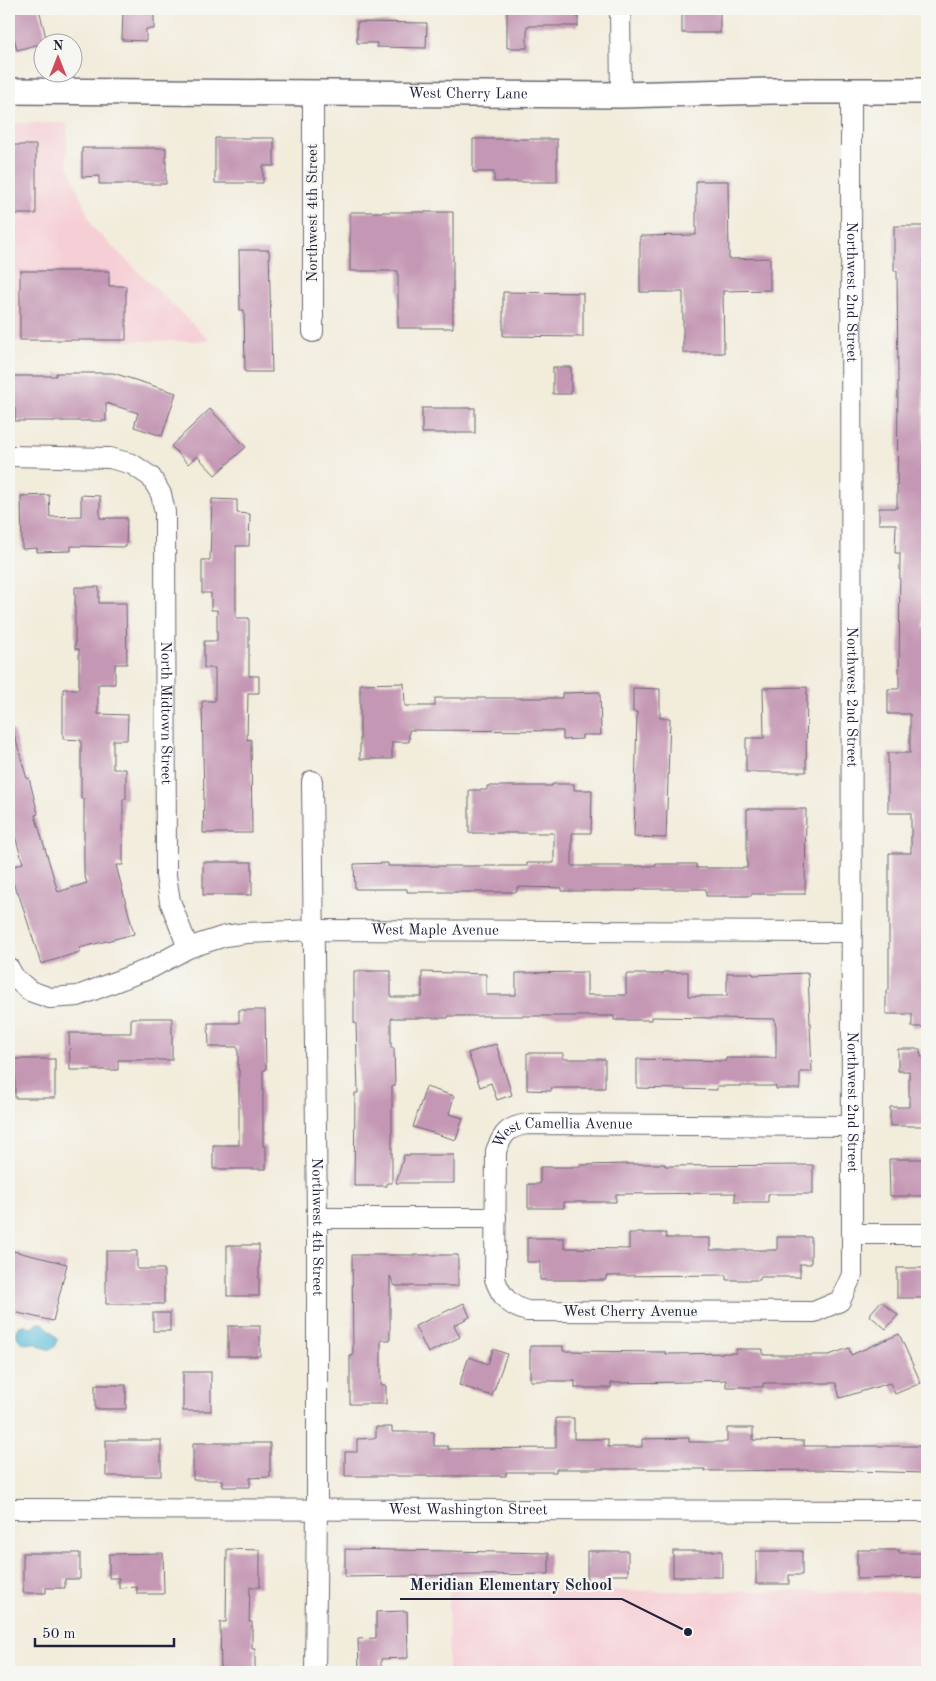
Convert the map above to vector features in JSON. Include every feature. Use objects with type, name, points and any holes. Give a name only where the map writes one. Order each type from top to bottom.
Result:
[{"type":"main road","name":"West Cherry Lane","points":[[9,92],[621,95],[773,91],[927,91]]},
{"type":"street","points":[[620,9],[621,95]]},
{"type":"street","name":"Northwest 2nd Street","points":[[840,1301],[852,1275],[851,91]]},
{"type":"street","name":"Northwest 4th Street","points":[[313,94],[313,332]]},
{"type":"street","name":"North Midtown Street","points":[[9,456],[110,458],[132,464],[151,477],[161,494],[165,512],[166,876],[170,901],[188,948]]},
{"type":"street","name":"Northwest 4th Street","points":[[312,782],[317,1218],[315,1672]]},
{"type":"street","name":"West Maple Avenue","points":[[9,968],[14,977],[30,991],[50,998],[78,996],[151,968],[188,948],[225,936],[246,933],[313,930],[852,932]]},
{"type":"street","name":"West Camellia Avenue","points":[[496,1218],[496,1151],[507,1131],[516,1126],[527,1124],[852,1126]]},
{"type":"street","points":[[317,1218],[496,1218]]},
{"type":"street","name":"West Cherry Avenue","points":[[496,1218],[496,1279],[500,1292],[507,1301],[517,1308],[527,1311],[814,1312],[840,1301]]},
{"type":"street","points":[[852,1234],[927,1234]]},
{"type":"street","name":"West Washington Street","points":[[9,1509],[927,1510]]},
{"type":"shaded area","points":[[9,123],[67,123],[67,163],[93,228],[210,341],[9,341]]},
{"type":"shaded area","points":[[449,1590],[927,1592],[927,1672],[448,1672]]},
{"type":"water","points":[[37,1323],[43,1323],[58,1339],[53,1348],[47,1349],[33,1343],[25,1344],[18,1338],[17,1331],[20,1326],[25,1325],[32,1328]]},
{"type":"building","points":[[9,9],[39,9],[45,32],[32,32],[32,46],[17,50]]},
{"type":"building","points":[[123,9],[154,9],[154,29],[146,29],[146,41],[122,40]]},
{"type":"building","points":[[507,9],[578,9],[578,26],[527,26],[527,48],[507,48]]},
{"type":"building","points":[[682,9],[720,9],[720,33],[682,33]]},
{"type":"building","points":[[357,22],[427,23],[426,48],[377,47],[377,43],[357,43]]},
{"type":"building","points":[[215,138],[274,138],[274,166],[263,166],[263,183],[215,183]]},
{"type":"building","points":[[473,139],[557,139],[557,182],[494,182],[494,172],[473,172]]},
{"type":"building","points":[[9,145],[36,145],[36,214],[9,214]]},
{"type":"building","points":[[82,148],[166,148],[166,184],[99,184],[99,176],[82,177]]},
{"type":"building","points":[[696,181],[728,181],[729,259],[770,258],[770,290],[723,291],[724,353],[683,353],[683,292],[640,292],[640,236],[696,235]]},
{"type":"building","points":[[350,212],[453,212],[453,328],[398,328],[398,271],[350,271]]},
{"type":"building","points":[[894,226],[924,226],[924,294],[927,294],[927,324],[923,324],[924,452],[926,452],[924,628],[927,628],[927,1027],[912,1027],[912,1014],[886,1014],[886,990],[889,990],[889,853],[911,853],[911,813],[888,813],[888,753],[910,753],[910,714],[888,714],[888,689],[899,689],[900,553],[895,553],[896,524],[879,524],[879,508],[897,508],[897,271],[894,271]]},
{"type":"building","points":[[239,250],[269,250],[272,372],[245,372],[244,310],[240,310]]},
{"type":"building","points":[[20,271],[109,271],[109,286],[126,286],[126,340],[20,340]]},
{"type":"building","points":[[503,292],[583,293],[583,337],[503,336]]},
{"type":"building","points":[[553,367],[571,367],[571,394],[553,394]]},
{"type":"building","points":[[56,373],[113,373],[176,393],[162,436],[134,427],[138,413],[106,403],[106,421],[15,421],[15,408],[9,408],[9,376],[56,376]]},
{"type":"building","points":[[422,408],[475,408],[475,433],[422,433]]},
{"type":"building","points":[[210,409],[246,447],[215,475],[197,456],[188,464],[171,446]]},
{"type":"building","points":[[49,495],[50,517],[81,516],[81,495],[100,496],[100,518],[105,518],[105,520],[106,518],[127,518],[126,547],[71,546],[71,551],[37,552],[37,548],[22,549],[21,496]]},
{"type":"building","points":[[212,499],[237,500],[237,513],[250,514],[249,546],[236,546],[236,618],[249,618],[249,676],[259,676],[259,693],[248,693],[247,740],[251,739],[252,833],[203,833],[202,701],[215,701],[215,668],[204,668],[204,641],[217,641],[217,610],[211,610],[211,593],[202,593],[202,560],[210,560]]},
{"type":"building","points":[[75,587],[99,587],[99,603],[126,603],[127,664],[115,664],[115,684],[98,684],[98,714],[128,715],[127,740],[113,740],[113,769],[126,769],[126,799],[123,799],[123,865],[116,865],[134,934],[79,948],[80,952],[41,964],[9,868],[23,863],[14,833],[9,835],[9,731],[13,730],[27,779],[29,778],[38,814],[35,815],[58,892],[87,883],[84,874],[84,799],[81,799],[81,740],[63,739],[63,689],[79,689],[79,649],[75,649]]},
{"type":"building","points":[[404,683],[405,706],[435,706],[435,698],[562,698],[562,693],[600,692],[601,735],[582,735],[582,739],[563,740],[563,731],[409,730],[409,742],[392,742],[392,759],[360,759],[360,684]]},
{"type":"building","points":[[807,687],[806,772],[746,772],[746,738],[764,738],[763,688]]},
{"type":"building","points":[[633,688],[660,689],[660,718],[670,718],[666,838],[634,837],[637,712],[633,712]]},
{"type":"building","points":[[552,784],[574,784],[574,790],[592,790],[591,833],[572,833],[572,866],[696,864],[696,868],[747,868],[747,809],[806,809],[805,894],[706,896],[706,889],[562,891],[562,888],[517,887],[517,892],[407,892],[407,889],[355,889],[354,864],[388,863],[388,866],[527,866],[527,863],[554,863],[554,833],[469,833],[469,790],[487,790],[487,786],[552,786]]},
{"type":"building","points":[[203,862],[252,862],[252,895],[203,895]]},
{"type":"building","points":[[354,971],[391,971],[391,997],[422,997],[422,972],[486,974],[486,995],[516,995],[516,973],[587,972],[587,995],[626,995],[626,974],[688,972],[688,996],[727,996],[727,973],[753,973],[753,975],[808,973],[812,1072],[800,1072],[800,1089],[776,1089],[776,1086],[717,1086],[717,1090],[637,1088],[637,1059],[726,1061],[726,1058],[776,1058],[775,1019],[652,1017],[652,1020],[614,1020],[614,1016],[391,1018],[391,1048],[394,1048],[395,1086],[392,1086],[392,1183],[387,1183],[387,1186],[354,1186],[355,1093],[358,1093],[356,1023],[354,1023]]},
{"type":"building","points":[[239,1010],[265,1010],[266,1070],[263,1070],[263,1146],[266,1146],[266,1169],[213,1169],[213,1145],[239,1145],[239,1070],[238,1047],[209,1047],[208,1023],[239,1023]]},
{"type":"building","points":[[131,1018],[172,1018],[172,1060],[118,1060],[118,1070],[70,1070],[69,1033],[131,1033]]},
{"type":"building","points":[[496,1044],[512,1095],[497,1100],[491,1083],[480,1087],[468,1053]]},
{"type":"building","points":[[898,1049],[920,1049],[921,1057],[927,1057],[927,1126],[890,1126],[890,1107],[909,1107],[909,1071],[898,1071]]},
{"type":"building","points":[[527,1053],[563,1053],[563,1059],[605,1059],[605,1088],[551,1088],[551,1091],[527,1090]]},
{"type":"building","points":[[15,1059],[55,1059],[55,1098],[15,1098]]},
{"type":"building","points":[[426,1087],[454,1096],[449,1114],[463,1118],[456,1140],[413,1127]]},
{"type":"building","points":[[404,1155],[454,1155],[454,1183],[396,1183]]},
{"type":"building","points":[[889,1159],[927,1159],[927,1196],[890,1196]]},
{"type":"building","points":[[665,1164],[665,1166],[813,1165],[813,1194],[768,1194],[768,1202],[735,1202],[735,1193],[616,1194],[616,1202],[564,1202],[564,1208],[528,1208],[528,1184],[540,1184],[540,1167]]},
{"type":"building","points":[[629,1233],[666,1233],[666,1238],[710,1238],[710,1250],[777,1250],[777,1237],[811,1237],[811,1264],[800,1264],[800,1277],[760,1277],[760,1280],[726,1280],[726,1275],[606,1276],[606,1280],[540,1280],[540,1262],[527,1262],[527,1238],[564,1238],[564,1248],[629,1249]]},
{"type":"building","points":[[227,1245],[259,1245],[259,1296],[227,1296]]},
{"type":"building","points":[[9,1250],[67,1264],[53,1321],[9,1311]]},
{"type":"building","points":[[106,1251],[137,1251],[137,1269],[164,1269],[164,1304],[106,1304]]},
{"type":"building","points":[[352,1255],[458,1255],[458,1286],[395,1286],[390,1276],[390,1340],[381,1340],[381,1385],[386,1385],[386,1404],[350,1404],[350,1356],[353,1356]]},
{"type":"building","points":[[897,1268],[927,1268],[927,1298],[897,1298]]},
{"type":"building","points":[[881,1301],[898,1315],[886,1329],[869,1315]]},
{"type":"building","points":[[464,1303],[470,1317],[454,1325],[460,1337],[428,1353],[415,1326]]},
{"type":"building","points":[[153,1313],[170,1313],[170,1331],[153,1331]]},
{"type":"building","points":[[228,1326],[260,1326],[260,1356],[228,1356]]},
{"type":"building","points":[[899,1334],[921,1383],[895,1394],[890,1383],[840,1398],[836,1383],[763,1383],[763,1387],[726,1387],[726,1380],[611,1383],[611,1388],[575,1388],[575,1381],[530,1381],[530,1346],[563,1346],[563,1351],[666,1352],[666,1354],[736,1353],[736,1349],[763,1349],[763,1355],[829,1355],[849,1348],[851,1355]]},
{"type":"building","points":[[493,1349],[507,1354],[492,1396],[459,1385],[469,1357],[488,1364]]},
{"type":"building","points":[[183,1372],[211,1372],[211,1411],[183,1411]]},
{"type":"building","points":[[95,1385],[126,1385],[126,1409],[95,1409]]},
{"type":"building","points":[[556,1418],[574,1418],[574,1439],[608,1439],[608,1447],[642,1447],[642,1439],[689,1438],[689,1442],[727,1442],[727,1428],[753,1428],[753,1440],[804,1441],[804,1446],[924,1446],[924,1473],[822,1470],[556,1469],[556,1472],[506,1472],[506,1476],[345,1476],[345,1452],[357,1452],[357,1439],[376,1438],[376,1427],[392,1427],[392,1432],[434,1432],[434,1446],[448,1446],[448,1449],[556,1448]]},
{"type":"building","points":[[106,1440],[161,1440],[161,1476],[106,1476]]},
{"type":"building","points":[[193,1443],[270,1443],[270,1477],[250,1478],[250,1487],[223,1487],[223,1480],[193,1480]]},
{"type":"building","points":[[227,1549],[260,1550],[260,1587],[250,1587],[249,1622],[252,1622],[252,1649],[255,1649],[255,1672],[221,1672],[220,1622],[226,1622]]},
{"type":"building","points":[[345,1549],[549,1553],[549,1574],[345,1577]]},
{"type":"building","points":[[857,1550],[899,1550],[899,1553],[927,1553],[927,1577],[857,1579]]},
{"type":"building","points":[[587,1551],[628,1551],[628,1575],[610,1575],[610,1582],[587,1582]]},
{"type":"building","points":[[673,1551],[722,1551],[722,1577],[673,1577]]},
{"type":"building","points":[[756,1551],[802,1551],[802,1575],[789,1575],[789,1584],[756,1584]]},
{"type":"building","points":[[23,1553],[80,1553],[80,1579],[65,1579],[65,1588],[46,1588],[46,1593],[23,1593]]},
{"type":"building","points":[[163,1553],[164,1594],[137,1594],[137,1587],[119,1588],[119,1578],[109,1578],[109,1554]]},
{"type":"building","points":[[407,1611],[408,1658],[381,1659],[381,1668],[359,1668],[358,1639],[376,1638],[376,1612]]},
{"type":"place","name":"Meridian Elementary School","points":[[688,1632]]}]
